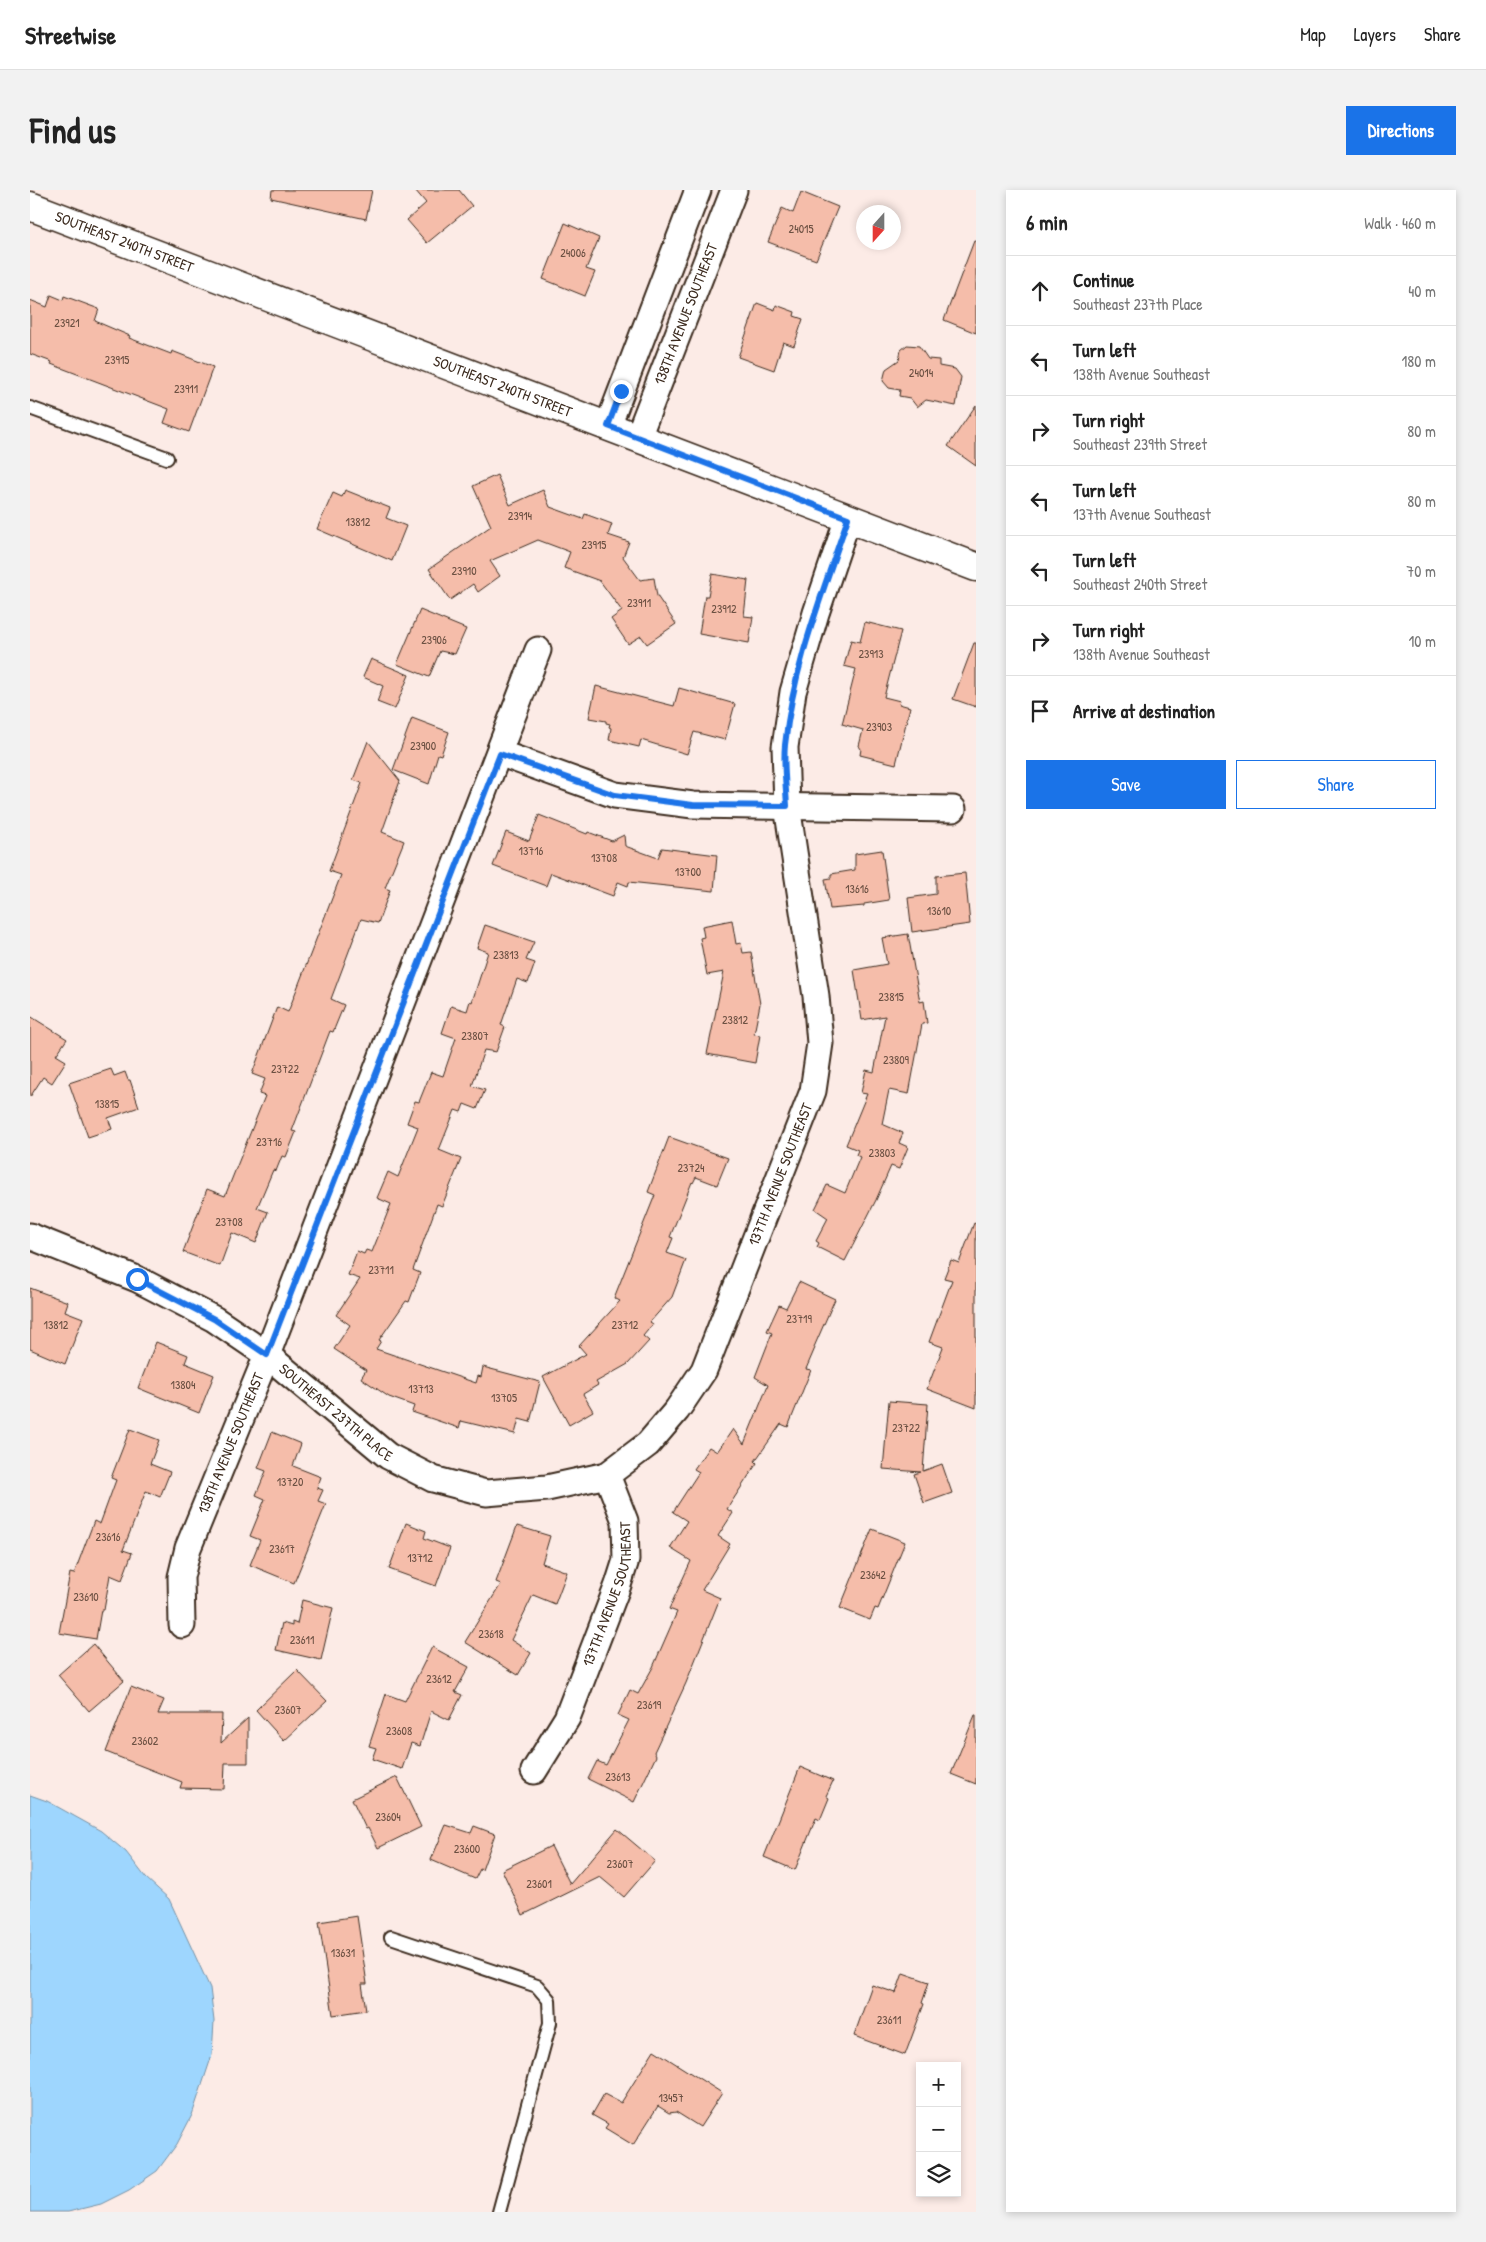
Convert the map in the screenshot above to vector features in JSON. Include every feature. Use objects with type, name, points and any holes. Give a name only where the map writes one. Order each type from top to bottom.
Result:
[{"type":"main road","name":"SOUTHEAST 240TH STREET","points":[[30,206],[976,567]]},
{"type":"street","points":[[608,426],[698,190]]},
{"type":"street","name":"138TH AVENUE SOUTHEAST","points":[[638,437],[734,190]]},
{"type":"street","name":"137TH AVENUE SOUTHEAST","points":[[534,1771],[567,1718],[626,1560],[625,1521],[608,1475],[648,1444],[677,1410],[704,1370],[813,1091],[820,1043],[787,806],[785,747],[793,692],[816,613],[848,518]]},
{"type":"street","name":"138TH AVENUE SOUTHEAST","points":[[182,1625],[180,1577],[188,1548],[267,1355],[500,754],[538,650]]},
{"type":"street","points":[[500,754],[615,795],[693,805],[953,809]]},
{"type":"street","name":"SOUTHEAST 237TH PLACE","points":[[30,1236],[137,1279],[214,1319],[267,1355],[388,1456],[433,1479],[486,1493],[547,1488],[608,1475]]},
{"type":"lane","points":[[30,408],[167,458]]},
{"type":"lane","points":[[391,1937],[537,1986],[548,2000],[550,2023],[499,2212]]},
{"type":"water","points":[[30,1795],[47,1801],[101,1831],[126,1852],[146,1878],[169,1899],[210,1988],[214,2021],[212,2055],[192,2115],[177,2144],[157,2171],[129,2190],[101,2204],[68,2212],[30,2212]]},
{"type":"building","points":[[272,190],[372,190],[366,219],[271,198]]},
{"type":"building","points":[[415,190],[459,190],[472,206],[427,243],[407,220],[426,203]]},
{"type":"building","points":[[801,192],[838,207],[816,260],[768,242],[782,208],[793,213]]},
{"type":"building","points":[[565,223],[599,238],[586,269],[595,272],[585,296],[543,279]]},
{"type":"building","points":[[974,241],[976,241],[976,333],[944,320]]},
{"type":"building","points":[[51,295],[63,300],[64,296],[99,309],[95,321],[130,336],[129,338],[171,354],[172,351],[213,367],[189,432],[164,423],[169,409],[51,364],[52,362],[30,354],[30,300],[47,307]]},
{"type":"building","points":[[757,303],[775,310],[776,305],[795,312],[794,316],[803,319],[794,346],[783,342],[774,370],[738,357]]},
{"type":"building","points":[[907,345],[919,346],[928,359],[939,360],[939,366],[955,369],[961,377],[956,406],[926,400],[917,407],[910,398],[899,396],[900,390],[889,388],[883,381],[886,369],[899,360],[901,350]]},
{"type":"building","points":[[976,405],[976,466],[948,446]]},
{"type":"building","points":[[497,475],[510,505],[543,490],[550,507],[583,519],[585,514],[612,524],[608,535],[629,542],[623,557],[640,580],[654,578],[657,596],[676,624],[647,644],[641,636],[628,644],[611,619],[622,611],[600,581],[564,568],[570,552],[538,540],[490,561],[500,576],[478,592],[473,584],[450,600],[429,569],[491,526],[473,486]]},
{"type":"building","points":[[345,490],[390,508],[386,518],[406,526],[392,561],[317,529],[333,493],[342,497]]},
{"type":"building","points":[[712,574],[748,580],[744,616],[753,617],[749,643],[699,634],[705,596],[708,596]]},
{"type":"building","points":[[420,610],[466,629],[455,654],[440,651],[429,677],[397,664]]},
{"type":"building","points":[[865,622],[901,631],[884,697],[900,701],[899,704],[910,707],[896,764],[860,755],[861,749],[859,746],[863,730],[842,724],[856,669],[844,666],[851,640],[860,642]]},
{"type":"building","points":[[974,643],[976,643],[976,707],[953,699]]},
{"type":"building","points":[[371,659],[409,675],[395,709],[377,702],[383,686],[363,677]]},
{"type":"building","points":[[596,686],[674,706],[679,688],[735,704],[725,740],[694,732],[687,754],[641,740],[639,747],[609,740],[610,724],[606,723],[606,721],[589,718]]},
{"type":"building","points":[[412,718],[449,732],[441,755],[438,754],[429,784],[393,770]]},
{"type":"building","points":[[368,741],[400,781],[382,832],[404,841],[385,888],[390,890],[378,923],[361,919],[331,999],[344,1005],[333,1032],[330,1031],[292,1131],[296,1132],[286,1157],[282,1156],[276,1171],[273,1170],[257,1208],[268,1212],[256,1243],[232,1233],[220,1266],[183,1252],[207,1189],[225,1196],[265,1096],[259,1094],[265,1079],[252,1074],[277,1007],[288,1012],[341,875],[329,871],[362,783],[353,780]]},
{"type":"building","points":[[539,815],[587,834],[588,832],[612,841],[624,835],[625,846],[658,858],[662,848],[717,855],[714,891],[629,882],[628,886],[618,882],[613,896],[551,873],[546,886],[493,866],[506,832],[529,841]]},
{"type":"building","points":[[882,850],[889,900],[864,904],[864,906],[830,909],[825,879],[831,878],[831,874],[855,870],[855,854]]},
{"type":"building","points":[[965,873],[970,924],[912,932],[908,898],[936,894],[936,876]]},
{"type":"building","points":[[732,920],[736,944],[741,943],[743,953],[751,952],[760,1004],[754,1034],[760,1035],[755,1063],[707,1054],[724,972],[707,975],[700,938],[704,937],[702,926]]},
{"type":"building","points":[[485,925],[534,942],[526,960],[535,963],[528,983],[517,979],[501,1025],[505,1027],[496,1052],[484,1050],[472,1086],[485,1090],[477,1109],[464,1104],[461,1112],[455,1110],[439,1150],[461,1159],[442,1206],[437,1204],[413,1270],[420,1273],[409,1302],[406,1301],[379,1340],[381,1341],[376,1349],[476,1383],[478,1376],[481,1377],[483,1367],[540,1382],[530,1422],[519,1419],[515,1434],[461,1421],[459,1428],[412,1412],[414,1406],[389,1397],[361,1378],[366,1370],[334,1349],[350,1325],[336,1315],[360,1279],[348,1275],[357,1251],[364,1254],[366,1250],[372,1252],[391,1204],[377,1198],[388,1172],[398,1177],[418,1127],[407,1123],[415,1101],[419,1102],[431,1072],[443,1076],[456,1038],[442,1033],[451,1006],[467,1011],[470,1001],[472,1002],[488,952],[477,948]]},
{"type":"building","points":[[908,934],[920,1002],[924,1001],[927,1023],[922,1024],[909,1094],[889,1090],[882,1124],[903,1133],[899,1143],[908,1147],[899,1169],[891,1166],[845,1261],[817,1247],[819,1243],[816,1241],[828,1218],[815,1209],[827,1185],[845,1193],[860,1157],[856,1155],[858,1150],[846,1145],[867,1094],[861,1093],[866,1070],[874,1072],[885,1016],[862,1020],[854,970],[887,964],[882,938]]},
{"type":"building","points":[[30,1016],[67,1039],[56,1055],[66,1061],[52,1083],[43,1077],[30,1097]]},
{"type":"building","points":[[111,1069],[114,1076],[125,1072],[128,1080],[130,1080],[139,1107],[108,1118],[112,1129],[88,1137],[69,1083]]},
{"type":"building","points":[[669,1137],[728,1158],[717,1185],[696,1177],[692,1182],[670,1237],[673,1238],[667,1253],[686,1260],[672,1297],[650,1322],[653,1324],[643,1336],[649,1341],[628,1364],[596,1382],[598,1385],[583,1394],[593,1411],[569,1425],[543,1377],[586,1354],[579,1346],[620,1301],[614,1298],[655,1195],[648,1192]]},
{"type":"building","points":[[974,1223],[976,1224],[976,1408],[927,1389],[943,1347],[929,1342],[952,1280],[944,1278],[951,1260],[959,1263]]},
{"type":"building","points":[[799,1282],[835,1299],[814,1347],[806,1369],[811,1370],[788,1427],[781,1424],[755,1461],[757,1463],[727,1509],[733,1513],[718,1536],[730,1544],[702,1590],[720,1598],[686,1683],[654,1752],[656,1756],[634,1802],[588,1779],[597,1761],[606,1765],[629,1720],[618,1715],[630,1690],[638,1694],[653,1667],[677,1612],[669,1609],[691,1561],[670,1548],[687,1521],[673,1512],[699,1472],[694,1469],[709,1447],[717,1452],[733,1429],[744,1444],[768,1385],[755,1377],[772,1333],[767,1331],[779,1305],[786,1308]]},
{"type":"building","points":[[30,1288],[68,1302],[65,1311],[83,1318],[65,1364],[30,1349]]},
{"type":"building","points":[[156,1342],[188,1355],[185,1363],[214,1375],[199,1413],[138,1388]]},
{"type":"building","points":[[889,1401],[928,1404],[923,1471],[942,1464],[952,1493],[924,1503],[914,1474],[921,1472],[883,1469]]},
{"type":"building","points":[[130,1429],[159,1440],[150,1464],[170,1472],[160,1497],[146,1491],[123,1550],[132,1553],[122,1580],[110,1575],[104,1610],[101,1610],[96,1639],[59,1633],[70,1573],[74,1574],[94,1521],[100,1524],[116,1480],[111,1478]]},
{"type":"building","points":[[272,1432],[301,1444],[293,1466],[321,1477],[317,1488],[323,1490],[318,1501],[326,1504],[294,1583],[250,1565],[260,1540],[250,1536],[265,1499],[256,1495],[266,1471],[258,1468]]},
{"type":"building","points":[[406,1523],[426,1531],[424,1538],[450,1548],[436,1586],[389,1569]]},
{"type":"building","points":[[517,1526],[550,1536],[542,1563],[567,1572],[555,1604],[533,1595],[511,1640],[531,1653],[518,1675],[465,1642],[501,1584],[496,1582]]},
{"type":"building","points":[[872,1529],[905,1542],[878,1609],[875,1608],[870,1620],[840,1608]]},
{"type":"building","points":[[302,1600],[333,1608],[321,1660],[276,1650],[282,1623],[292,1626],[292,1622],[297,1624]]},
{"type":"building","points":[[93,1644],[124,1681],[89,1711],[58,1675]]},
{"type":"building","points":[[432,1647],[469,1667],[455,1692],[462,1695],[449,1720],[431,1711],[420,1746],[411,1743],[402,1769],[372,1759],[376,1748],[369,1746],[386,1694],[405,1701]]},
{"type":"building","points":[[297,1670],[327,1701],[284,1741],[256,1710]]},
{"type":"building","points":[[131,1687],[164,1700],[158,1714],[222,1714],[221,1743],[248,1718],[248,1763],[225,1763],[224,1789],[180,1788],[182,1782],[106,1752]]},
{"type":"building","points":[[976,1715],[976,1784],[951,1774]]},
{"type":"building","points":[[800,1767],[833,1781],[826,1796],[829,1798],[820,1820],[816,1818],[795,1870],[764,1857]]},
{"type":"building","points":[[397,1777],[421,1827],[378,1848],[368,1828],[366,1829],[352,1799]]},
{"type":"building","points":[[446,1825],[471,1833],[474,1826],[495,1834],[482,1870],[480,1869],[475,1879],[431,1860]]},
{"type":"building","points":[[617,1829],[655,1861],[624,1897],[600,1877],[523,1915],[502,1870],[551,1846],[570,1884]]},
{"type":"building","points":[[357,1916],[367,1984],[362,1984],[366,2010],[333,2015],[319,1922]]},
{"type":"building","points":[[903,1973],[929,1982],[922,2003],[924,2004],[905,2055],[854,2036],[872,1985],[896,1993]]},
{"type":"building","points":[[654,2050],[722,2093],[700,2127],[676,2112],[669,2113],[658,2106],[633,2145],[605,2128],[608,2124],[592,2115],[604,2094],[621,2103]]},
{"type":"route","points":[[137,1279],[214,1319],[267,1355],[500,754],[615,795],[693,805],[787,806],[785,747],[793,692],[816,613],[848,518],[608,426],[621,391]]}]
